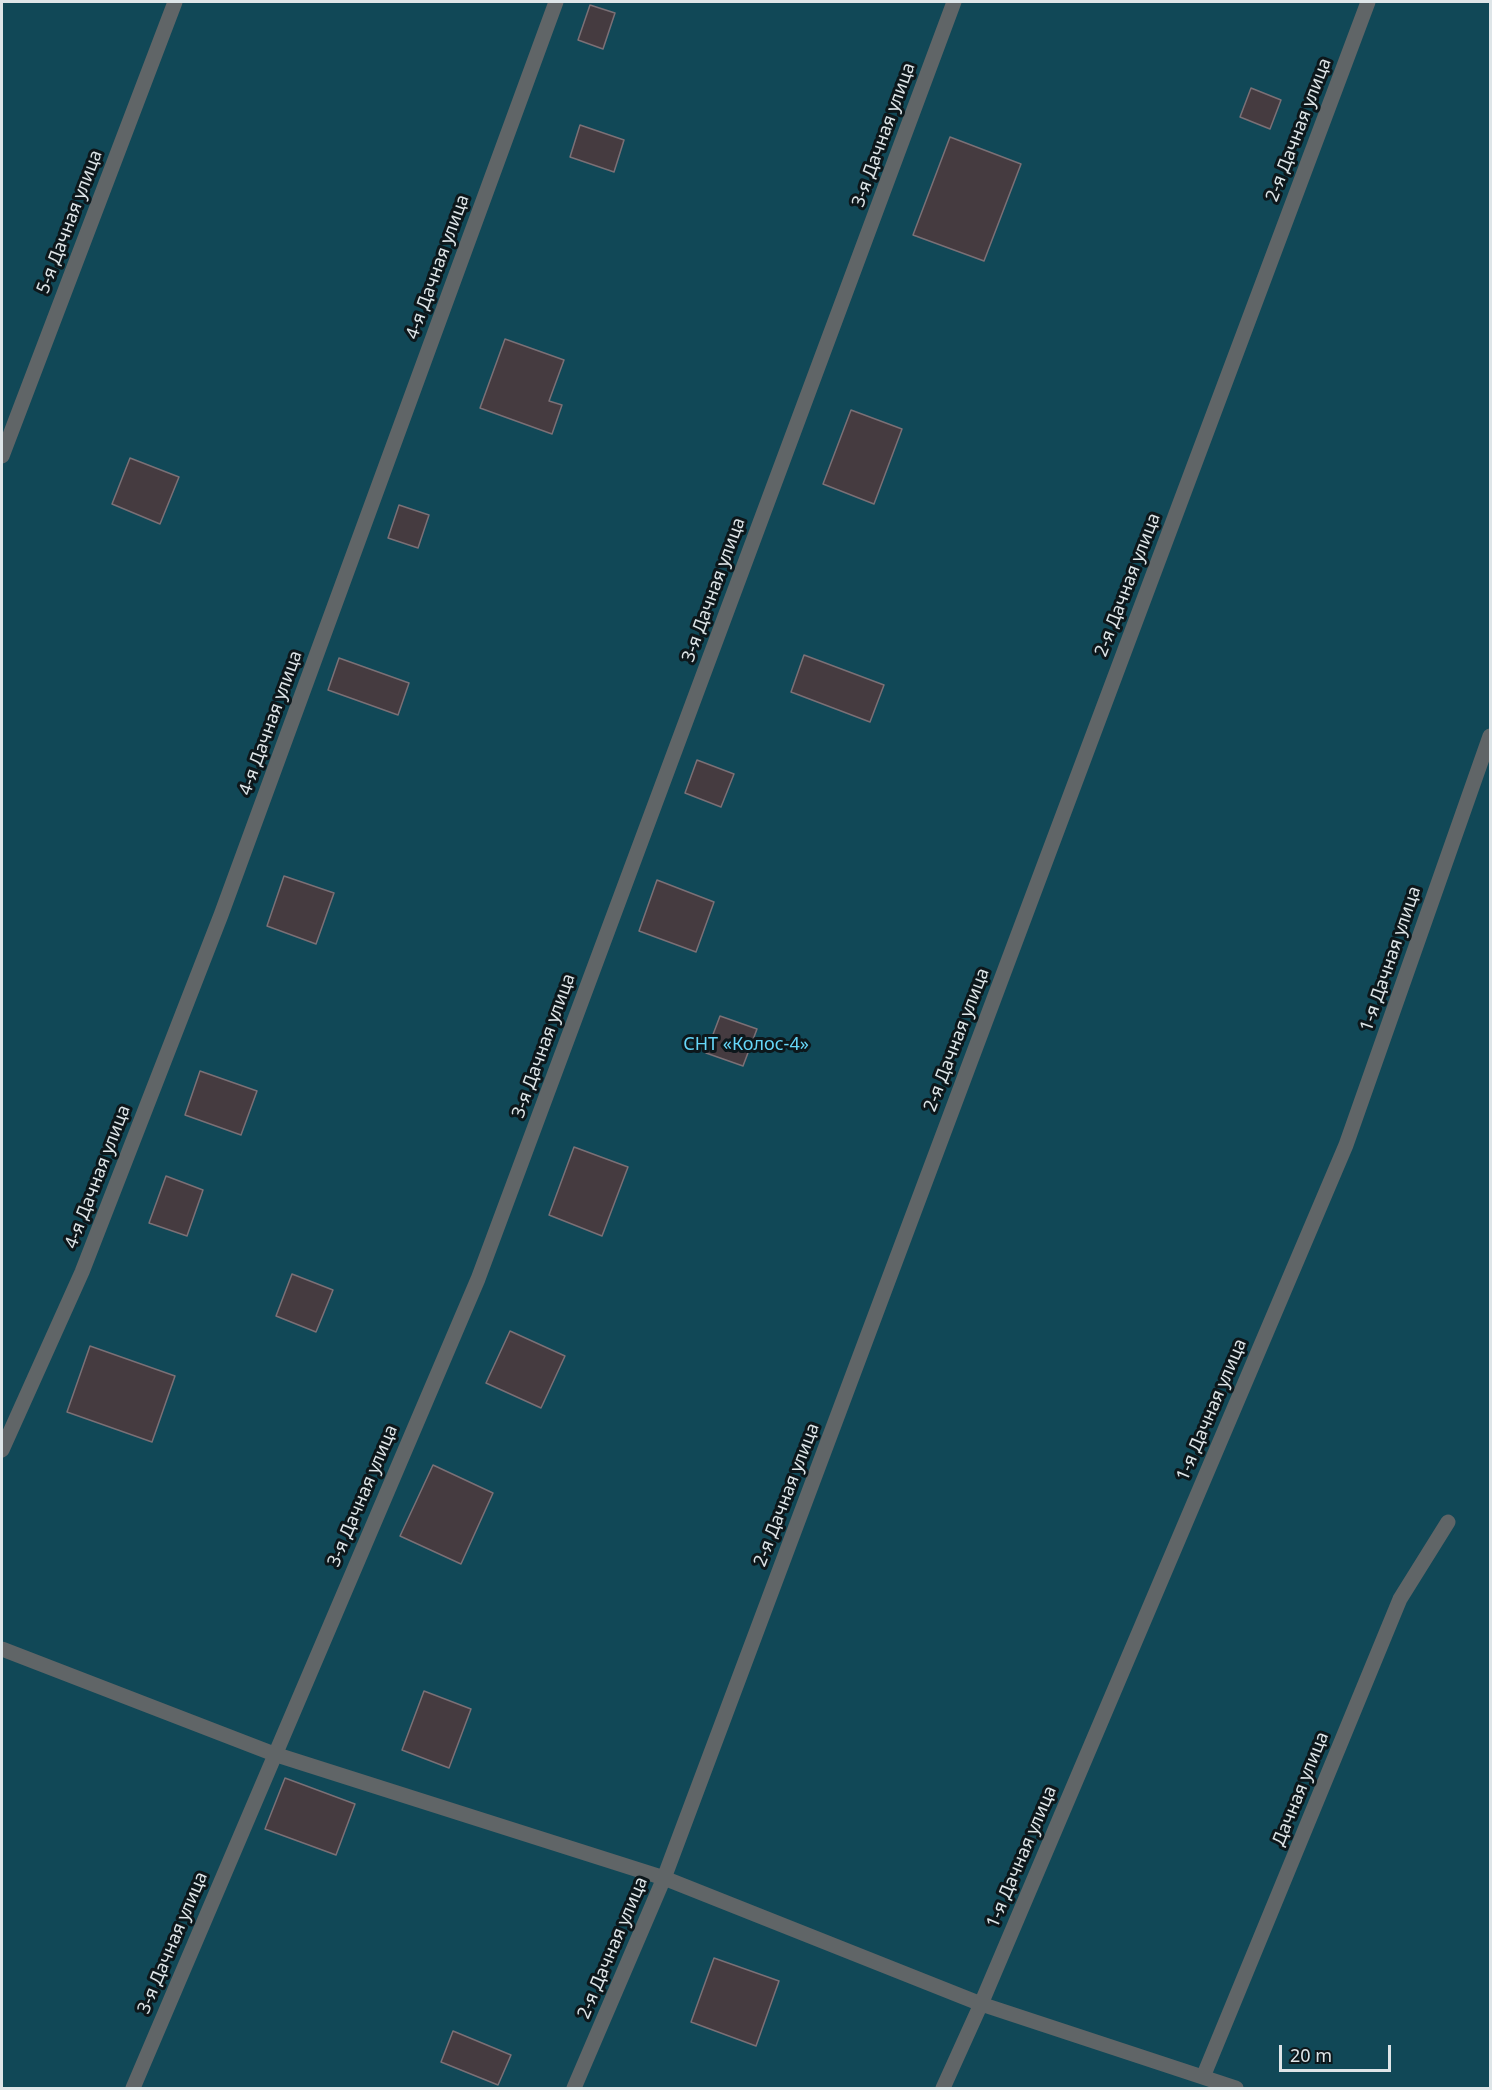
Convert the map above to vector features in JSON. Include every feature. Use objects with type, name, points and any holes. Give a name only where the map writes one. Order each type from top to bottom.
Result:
[{"type":"street","name":"5-я Дачная улица","points":[[2,456],[175,2]]},
{"type":"street","name":"4-я Дачная улица","points":[[2,1450],[82,1272],[221,915],[556,2]]},
{"type":"street","name":"3-я Дачная улица","points":[[133,2088],[478,1279],[954,2]]},
{"type":"street","name":"2-я Дачная улица","points":[[574,2088],[664,1878],[1368,2]]},
{"type":"street","name":"1-я Дачная улица","points":[[943,2088],[981,2004],[1346,1145],[1491,736]]},
{"type":"street","name":"Дачная улица","points":[[1203,2077],[1400,1599],[1448,1522]]},
{"type":"street","points":[[2,1649],[274,1754],[664,1878],[981,2004],[1236,2088]]},
{"type":"green space","name":"СНТ «Колос-4»","points":[[2,2],[1490,2],[1490,2088],[2,2088]]},
{"type":"building","points":[[590,5],[615,13],[603,49],[578,40]]},
{"type":"building","points":[[1251,88],[1281,100],[1270,129],[1240,117]]},
{"type":"building","points":[[580,125],[624,140],[614,172],[570,157]]},
{"type":"building","points":[[950,137],[1021,164],[984,261],[913,235]]},
{"type":"building","points":[[505,339],[564,360],[549,401],[562,405],[552,434],[480,408]]},
{"type":"building","points":[[851,410],[902,429],[874,504],[823,484]]},
{"type":"building","points":[[130,458],[179,477],[160,524],[112,504]]},
{"type":"building","points":[[399,505],[429,515],[418,548],[388,538]]},
{"type":"building","points":[[804,655],[884,685],[870,722],[791,692]]},
{"type":"building","points":[[339,658],[409,683],[398,715],[328,690]]},
{"type":"building","points":[[697,760],[734,774],[721,807],[685,793]]},
{"type":"building","points":[[284,876],[334,893],[316,944],[267,926]]},
{"type":"building","points":[[657,880],[714,902],[696,952],[639,931]]},
{"type":"building","points":[[720,1016],[757,1029],[743,1066],[706,1053]]},
{"type":"building","points":[[200,1071],[257,1091],[241,1135],[185,1115]]},
{"type":"building","points":[[574,1147],[628,1167],[602,1236],[549,1215]]},
{"type":"building","points":[[166,1176],[203,1190],[187,1236],[149,1223]]},
{"type":"building","points":[[292,1274],[333,1290],[316,1332],[276,1316]]},
{"type":"building","points":[[510,1331],[565,1356],[541,1408],[486,1383]]},
{"type":"building","points":[[90,1346],[175,1376],[152,1442],[67,1412]]},
{"type":"building","points":[[433,1465],[493,1493],[461,1564],[400,1536]]},
{"type":"building","points":[[424,1691],[471,1709],[449,1768],[402,1750]]},
{"type":"building","points":[[285,1778],[355,1804],[336,1855],[265,1829]]},
{"type":"building","points":[[714,1958],[779,1981],[756,2046],[691,2022]]},
{"type":"building","points":[[453,2031],[511,2055],[498,2085],[441,2062]]}]
